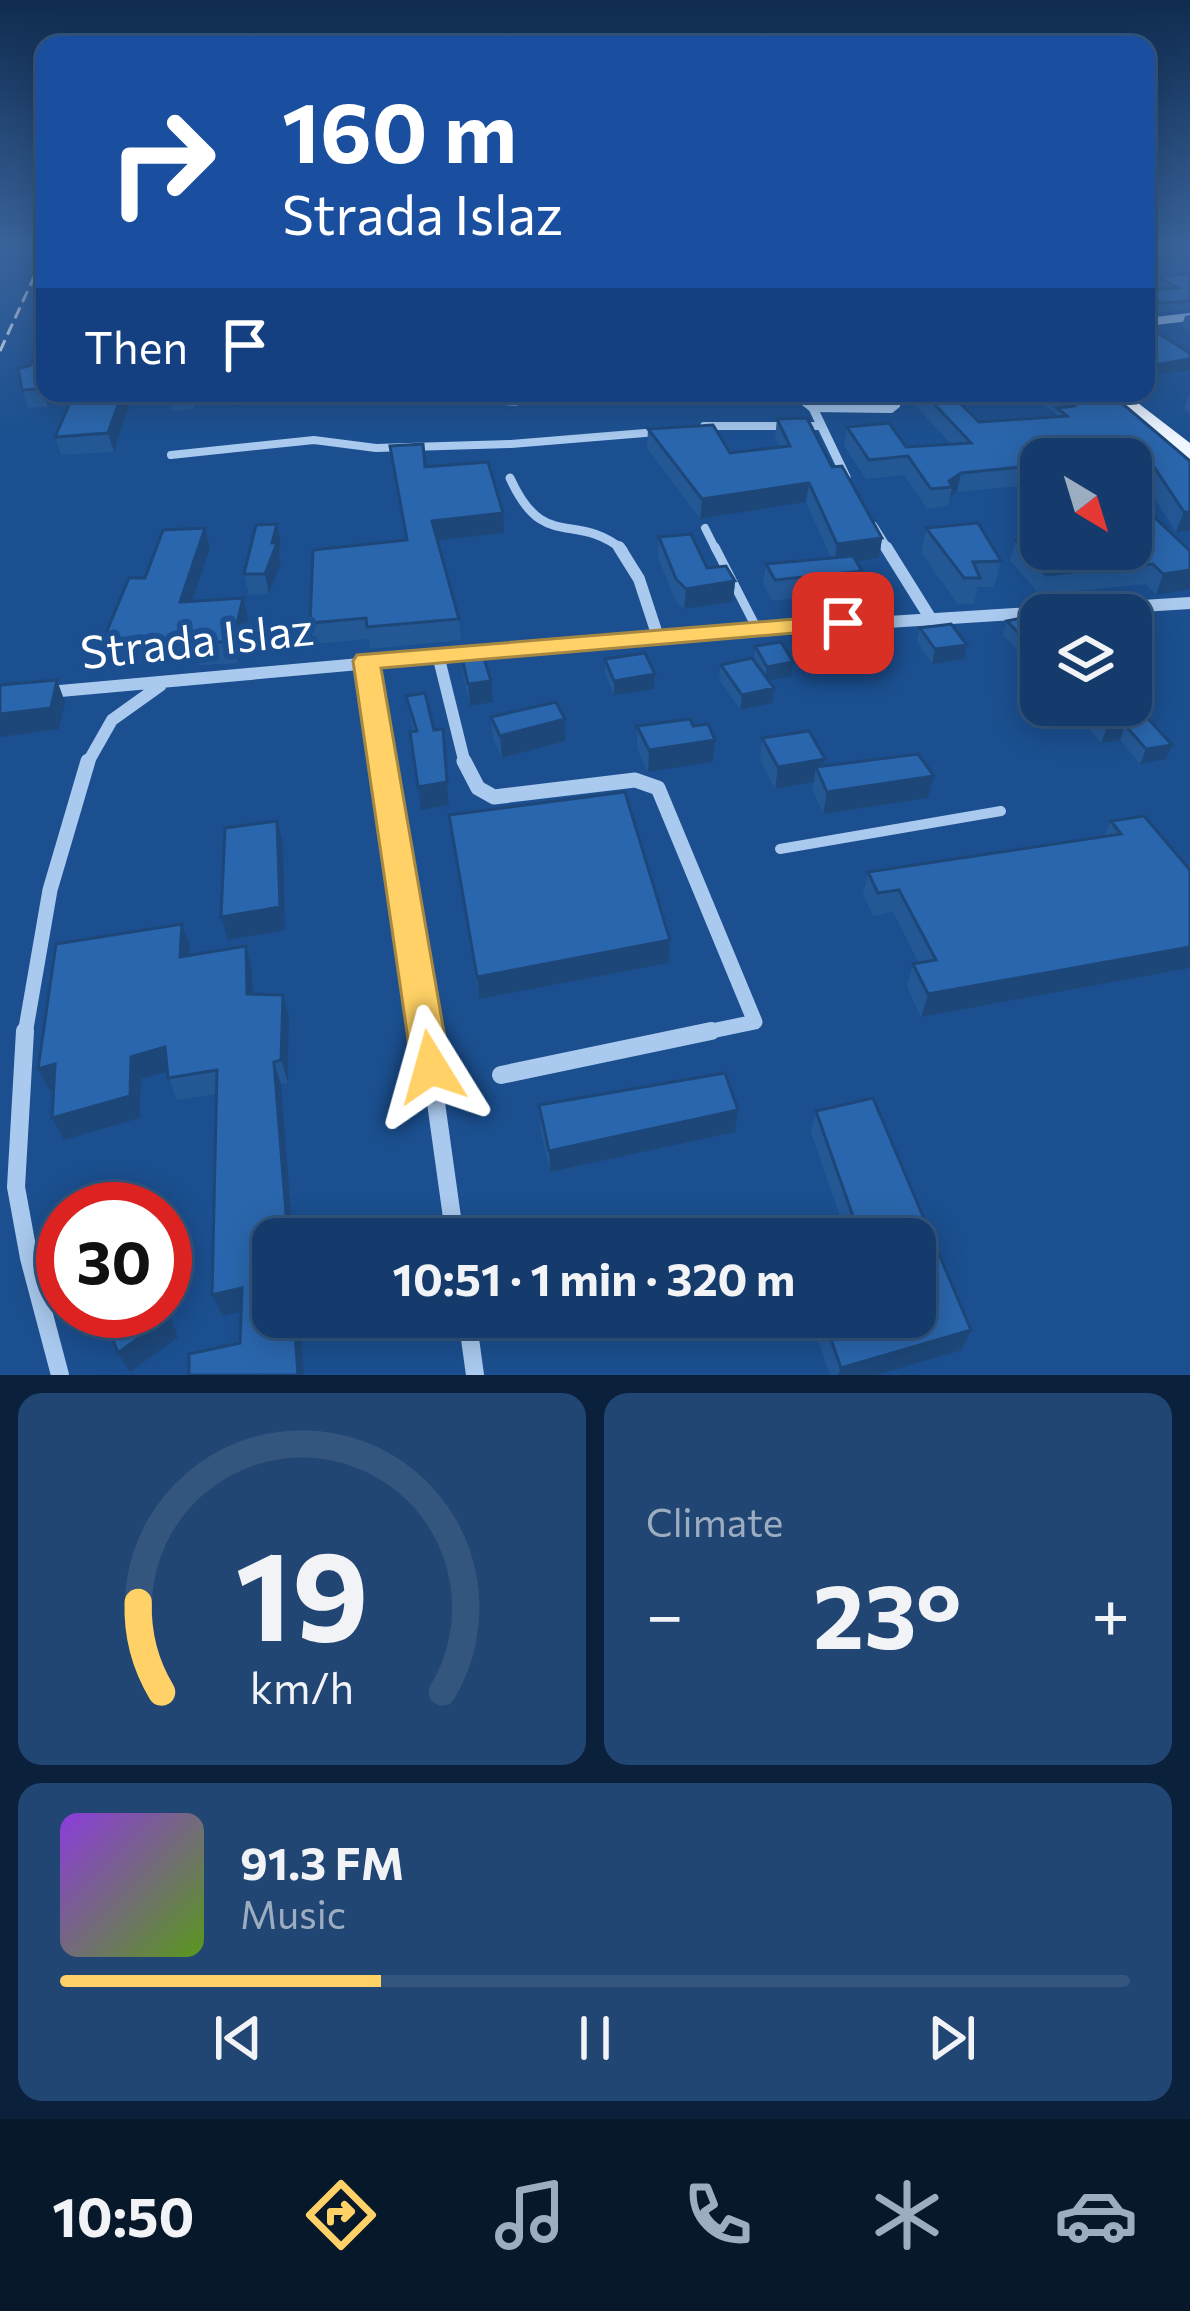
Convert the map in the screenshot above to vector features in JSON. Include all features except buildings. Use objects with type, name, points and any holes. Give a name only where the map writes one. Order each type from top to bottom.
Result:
[{"type":"main road","points":[[1124,402],[1190,454]]},
{"type":"main road","points":[[1140,402],[1190,440]]},
{"type":"street","points":[[1155,321],[1190,316]]},
{"type":"street","points":[[805,402],[813,409],[850,485]]},
{"type":"street","points":[[510,478],[527,515],[545,526],[605,538],[621,548],[658,637]]},
{"type":"street","points":[[861,505],[929,616]]},
{"type":"street","name":"Strada Islaz","points":[[43,692],[758,629],[1190,603]]},
{"type":"street","points":[[438,655],[464,765],[473,783],[489,796],[508,798],[635,780],[658,788],[755,1022],[501,1075]]},
{"type":"street","points":[[366,661],[412,929],[452,1218]]},
{"type":"street","points":[[61,1375],[8,1152],[36,976],[74,794],[100,736],[119,711],[172,680]]},
{"type":"street","points":[[469,1338],[475,1375]]},
{"type":"lane","points":[[813,409],[832,405],[848,410],[891,409],[893,402]]},
{"type":"lane","points":[[694,427],[818,426]]},
{"type":"lane","points":[[172,455],[314,440],[376,448],[511,444],[674,429]]},
{"type":"lane","points":[[705,528],[758,629]]},
{"type":"lane","points":[[780,849],[1001,812]]},
{"type":"railway","points":[[0,351],[19,310]]},
{"type":"route","points":[[431,1067],[366,661],[843,623]]}]
